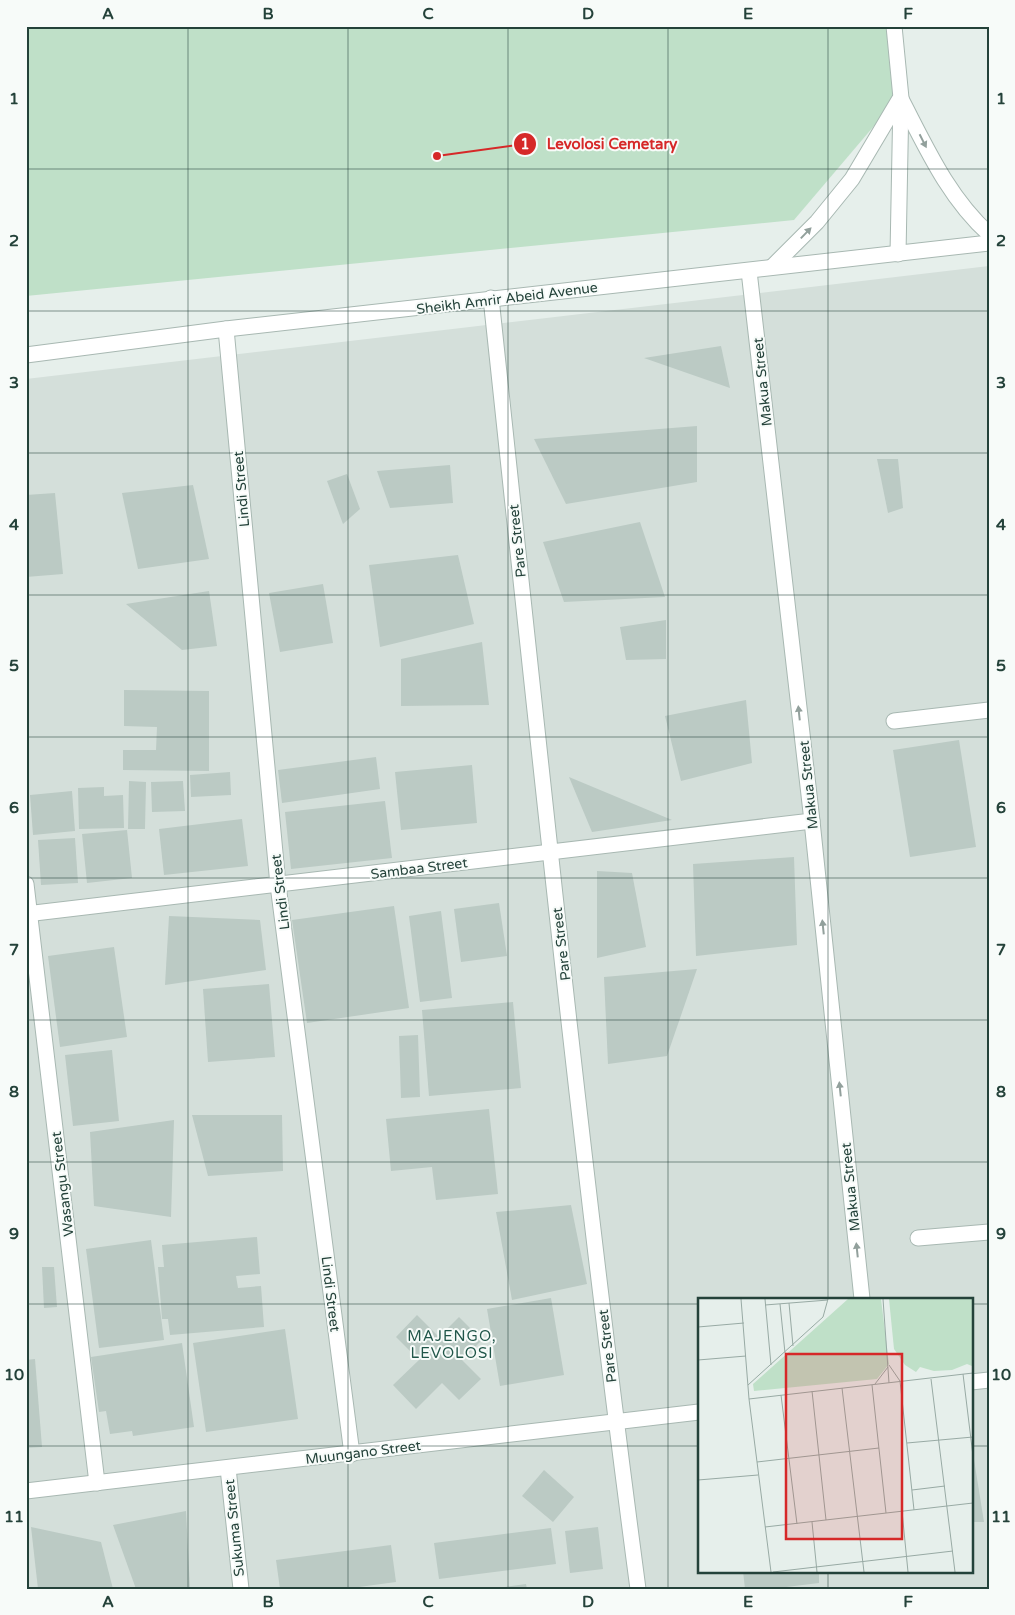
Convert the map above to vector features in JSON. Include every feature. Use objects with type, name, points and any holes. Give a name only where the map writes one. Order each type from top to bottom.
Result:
[{"type":"street","points":[[894,26],[901,98],[898,254]]},
{"type":"street","points":[[901,98],[948,187],[970,218],[989,234]]},
{"type":"street","points":[[772,267],[817,222],[852,179],[901,98]]},
{"type":"street","name":"Sheikh Amrir Abeid Avenue","points":[[26,355],[491,298],[989,243]]},
{"type":"street","name":"Makua Street","points":[[749,271],[812,821],[862,1298]]},
{"type":"street","name":"Pare Street","points":[[491,298],[550,852],[616,1421],[638,1589]]},
{"type":"street","name":"Lindi Street","points":[[226,329],[278,885],[352,1454]]},
{"type":"street","points":[[894,721],[989,710]]},
{"type":"street","name":"Sambaa Street","points":[[28,914],[812,821]]},
{"type":"street","name":"Wasangu Street","points":[[26,884],[28,914],[97,1483]]},
{"type":"street","points":[[918,1238],[989,1232]]},
{"type":"street","points":[[972,1382],[989,1380]]},
{"type":"street","name":"Muungano Street","points":[[26,1491],[698,1412]]},
{"type":"street","name":"Sukuma Street","points":[[228,1468],[241,1589]]},
{"type":"shaded area","points":[[989,266],[989,1589],[26,1589],[26,379]]},
{"type":"green space","points":[[26,26],[894,26],[902,93],[794,220],[26,296]]},
{"type":"building","points":[[721,346],[730,388],[644,358]]},
{"type":"building","points":[[697,426],[697,482],[566,504],[534,439]]},
{"type":"building","points":[[877,459],[898,459],[903,508],[888,513]]},
{"type":"building","points":[[450,465],[453,503],[390,508],[377,471]]},
{"type":"building","points":[[347,474],[360,509],[343,524],[327,481]]},
{"type":"building","points":[[193,485],[209,559],[138,569],[122,493]]},
{"type":"building","points":[[55,493],[63,574],[26,577],[26,495]]},
{"type":"building","points":[[640,522],[665,597],[564,602],[543,542]]},
{"type":"building","points":[[458,555],[474,624],[380,647],[369,565]]},
{"type":"building","points":[[323,584],[333,643],[280,652],[269,593]]},
{"type":"building","points":[[209,591],[217,646],[182,650],[126,604]]},
{"type":"building","points":[[666,620],[666,659],[626,660],[620,627]]},
{"type":"building","points":[[482,642],[489,705],[401,706],[401,659]]},
{"type":"building","points":[[124,690],[209,691],[209,771],[123,770],[123,750],[156,750],[157,727],[124,726]]},
{"type":"building","points":[[746,700],[752,763],[681,781],[665,716]]},
{"type":"building","points":[[959,740],[976,847],[910,857],[893,750]]},
{"type":"building","points":[[376,757],[380,789],[282,803],[278,770]]},
{"type":"building","points":[[472,765],[477,823],[401,830],[395,772]]},
{"type":"building","points":[[230,772],[231,795],[191,797],[190,775]]},
{"type":"building","points":[[569,777],[672,820],[592,832]]},
{"type":"building","points":[[129,781],[146,782],[145,829],[128,829]]},
{"type":"building","points":[[183,781],[185,811],[152,812],[151,782]]},
{"type":"building","points":[[104,787],[104,796],[123,795],[124,828],[79,829],[78,788]]},
{"type":"building","points":[[72,791],[75,831],[33,835],[30,795]]},
{"type":"building","points":[[385,801],[392,858],[291,869],[285,812]]},
{"type":"building","points":[[242,819],[248,866],[164,875],[159,829]]},
{"type":"building","points":[[127,830],[132,878],[87,883],[82,834]]},
{"type":"building","points":[[75,838],[78,883],[41,885],[38,840]]},
{"type":"building","points":[[794,857],[797,945],[696,956],[693,864]]},
{"type":"building","points":[[597,871],[632,873],[646,947],[597,958]]},
{"type":"building","points":[[499,903],[507,956],[461,962],[454,909]]},
{"type":"building","points":[[394,906],[409,1008],[307,1023],[292,920]]},
{"type":"building","points":[[441,911],[452,998],[420,1002],[409,916]]},
{"type":"building","points":[[169,916],[260,920],[266,970],[165,985]]},
{"type":"building","points":[[114,947],[127,1037],[60,1047],[48,956]]},
{"type":"building","points":[[697,969],[667,1056],[608,1064],[604,977]]},
{"type":"building","points":[[269,984],[275,1057],[208,1062],[203,989]]},
{"type":"building","points":[[513,1002],[521,1088],[429,1096],[422,1010]]},
{"type":"building","points":[[418,1035],[420,1097],[401,1098],[399,1036]]},
{"type":"building","points":[[112,1050],[119,1121],[73,1126],[65,1055]]},
{"type":"building","points":[[489,1109],[498,1194],[436,1200],[432,1167],[391,1171],[386,1119]]},
{"type":"building","points":[[192,1115],[282,1115],[283,1171],[208,1176]]},
{"type":"building","points":[[174,1120],[171,1217],[94,1206],[90,1132]]},
{"type":"building","points":[[571,1205],[587,1284],[512,1300],[496,1212]]},
{"type":"building","points":[[257,1237],[260,1274],[236,1276],[238,1288],[261,1286],[264,1327],[170,1335],[168,1319],[162,1319],[158,1267],[164,1267],[162,1245]]},
{"type":"building","points":[[151,1240],[164,1340],[99,1348],[86,1249]]},
{"type":"building","points":[[42,1267],[54,1267],[57,1307],[44,1308]]},
{"type":"building","points":[[551,1298],[564,1375],[500,1386],[487,1309]]},
{"type":"building","points":[[417,1315],[439,1337],[459,1317],[482,1340],[462,1360],[481,1379],[459,1400],[442,1383],[416,1409],[393,1385],[419,1360],[396,1337]]},
{"type":"building","points":[[285,1329],[298,1419],[206,1432],[193,1343]]},
{"type":"building","points":[[182,1343],[194,1427],[133,1436],[132,1431],[110,1434],[106,1411],[99,1412],[91,1357]]},
{"type":"building","points":[[35,1359],[42,1447],[26,1448],[26,1360]]},
{"type":"building","points":[[972,1447],[984,1522],[972,1522]]},
{"type":"building","points":[[544,1470],[574,1497],[553,1522],[522,1496]]},
{"type":"building","points":[[186,1511],[190,1589],[136,1589],[113,1525]]},
{"type":"building","points":[[31,1527],[101,1542],[113,1589],[38,1589]]},
{"type":"building","points":[[598,1527],[603,1569],[570,1573],[565,1531]]},
{"type":"building","points":[[551,1528],[556,1564],[439,1579],[434,1543]]},
{"type":"building","points":[[391,1545],[396,1582],[344,1589],[280,1589],[276,1560]]},
{"type":"building","points":[[743,1572],[819,1572],[819,1583],[770,1589],[745,1589]]},
{"type":"building","points":[[526,1584],[527,1589],[498,1589],[498,1588]]},
{"type":"place","name":"Levolosi Cemetary","points":[[437,156]]},
{"type":"district","name":"MAJENGO, LEVOLOSI","points":[[452,1344]]}]
